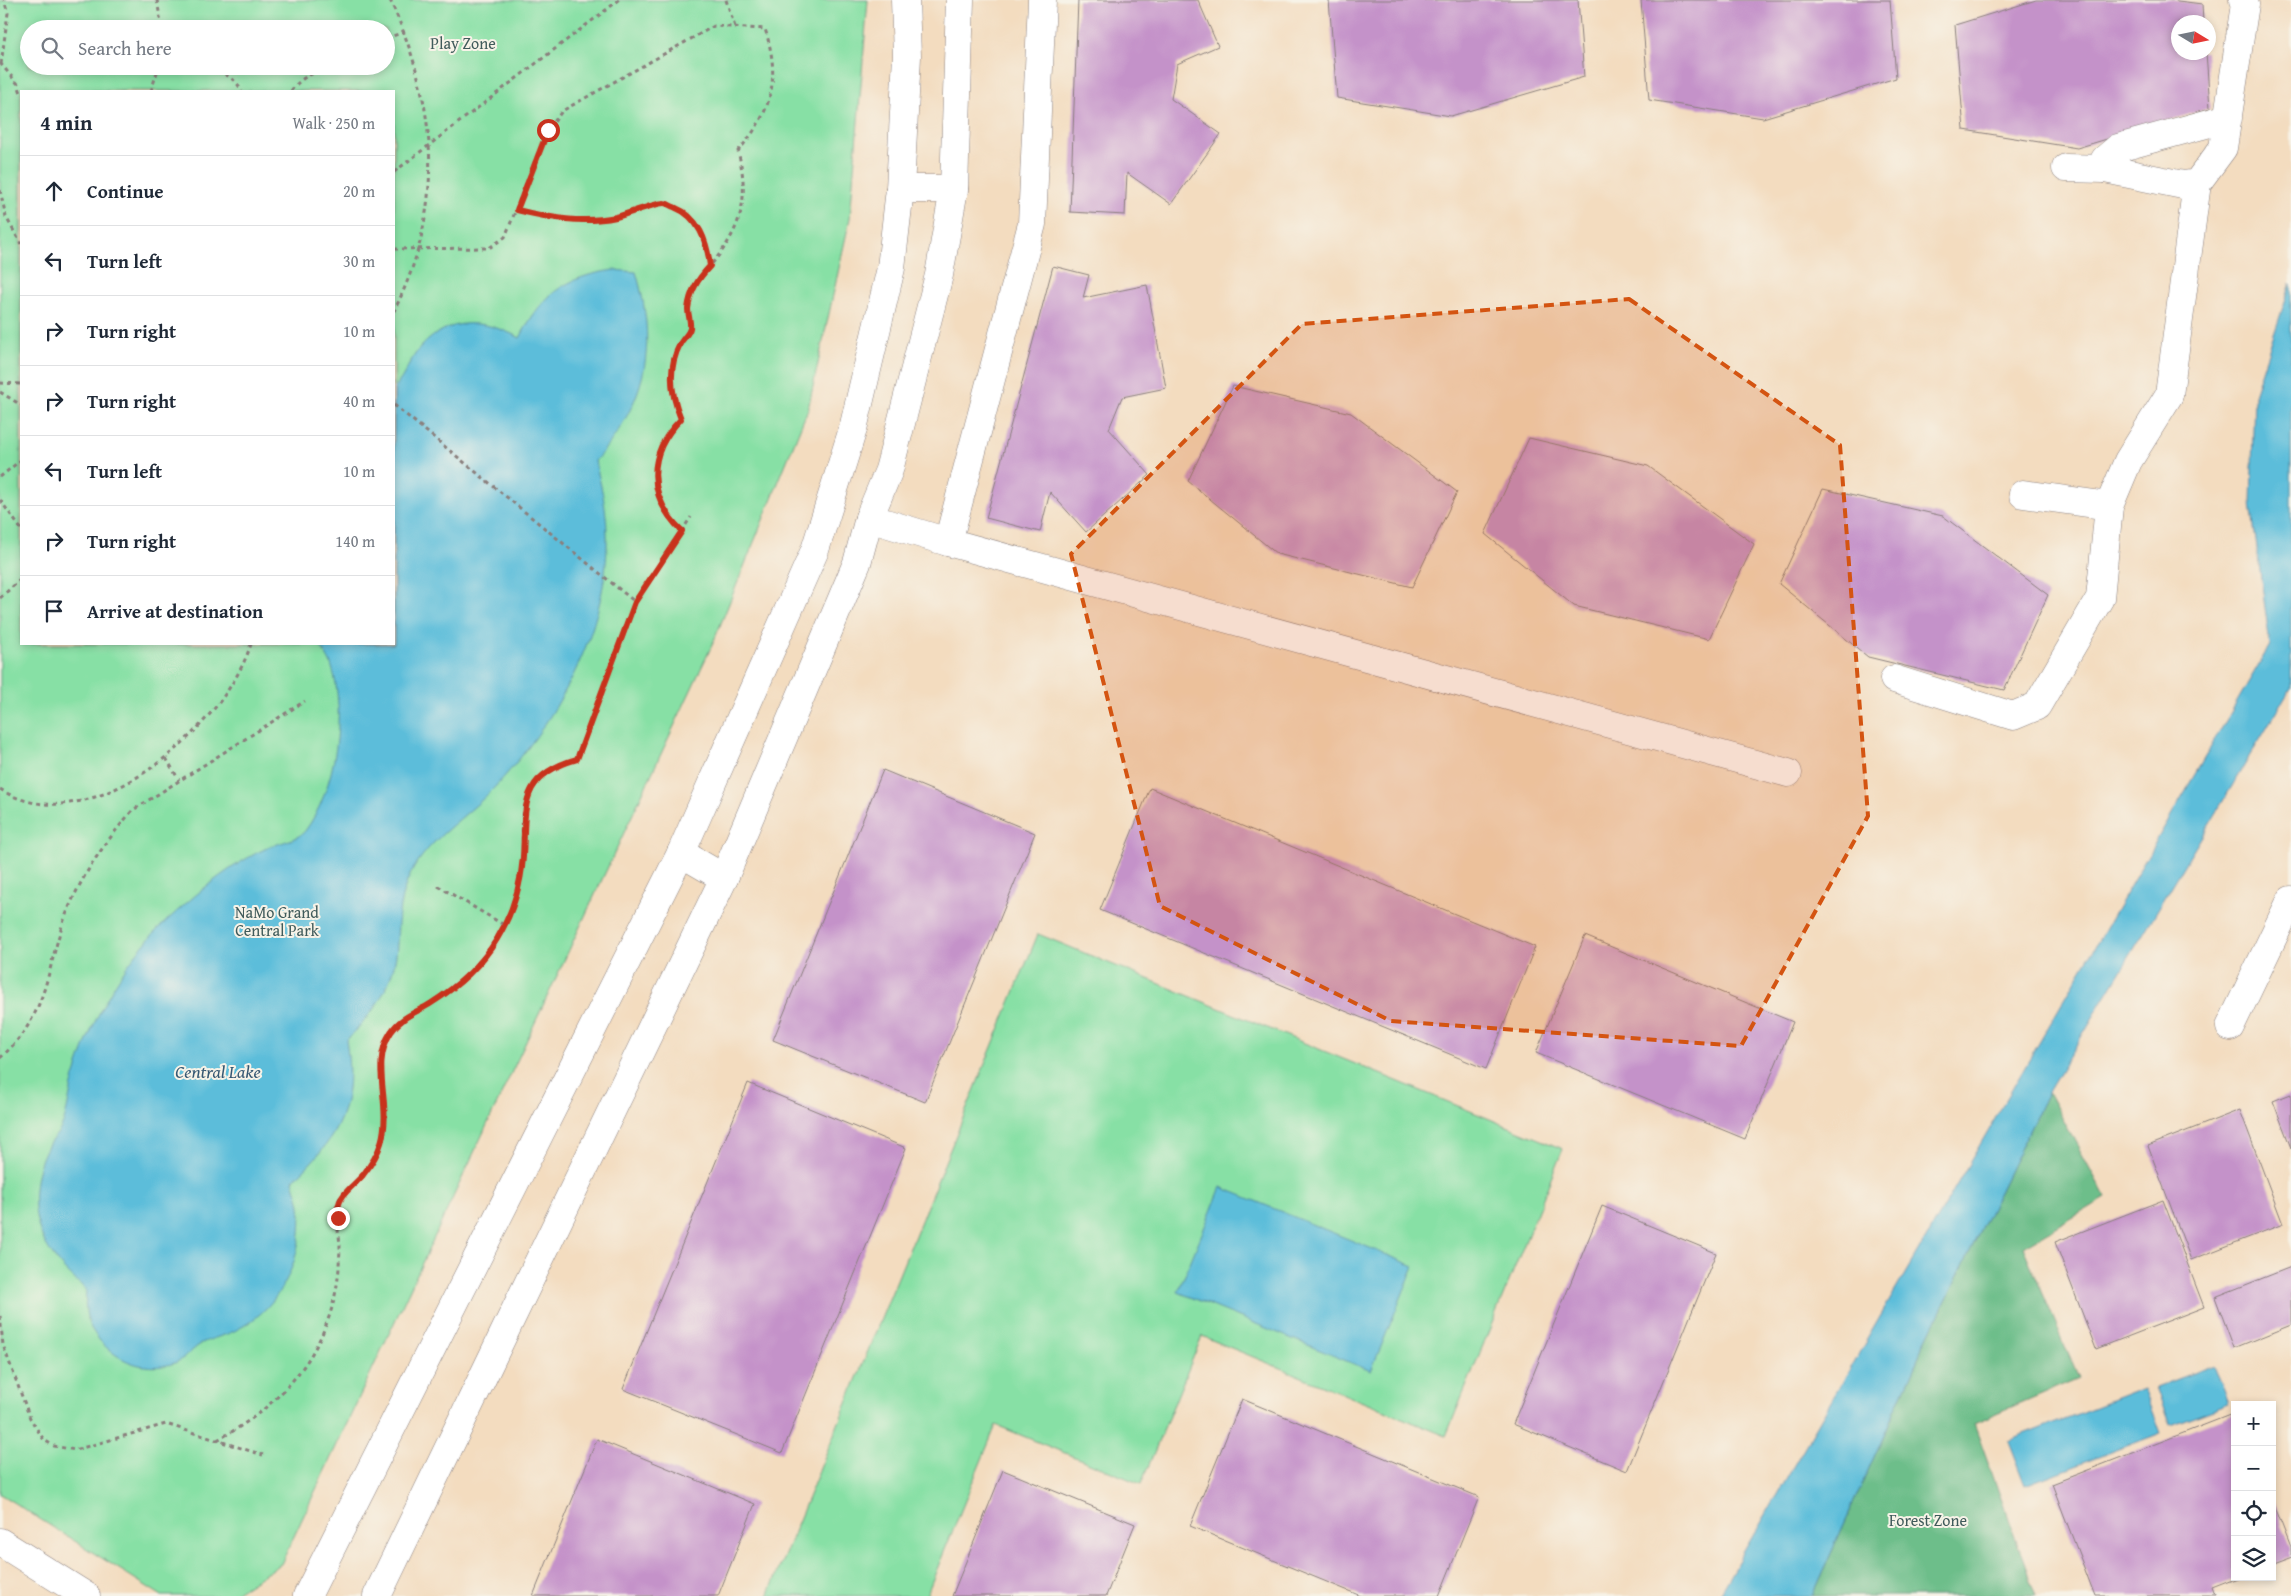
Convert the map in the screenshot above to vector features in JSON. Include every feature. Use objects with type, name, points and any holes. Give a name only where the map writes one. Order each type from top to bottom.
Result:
[{"type":"street","points":[[307,1596],[681,853],[815,550],[853,430],[891,268],[900,189],[907,56],[905,0]]},
{"type":"street","points":[[377,1596],[724,878],[857,563],[869,518],[889,470],[939,276],[954,189],[960,0]]},
{"type":"street","points":[[948,542],[1032,224],[1042,0]]},
{"type":"street","points":[[1894,679],[2013,716],[2037,706],[2100,598],[2109,506],[2128,461],[2169,395],[2197,183],[2223,148],[2245,4],[2243,0]]},
{"type":"street","points":[[2105,169],[2105,159],[2118,148],[2228,118]]},
{"type":"street","points":[[2066,168],[2105,169],[2183,185],[2197,183]]},
{"type":"street","points":[[900,189],[954,189]]},
{"type":"street","points":[[2023,494],[2109,506]]},
{"type":"street","points":[[869,518],[948,542],[1788,773]]},
{"type":"street","points":[[815,550],[857,563]]},
{"type":"street","points":[[681,853],[724,878]]},
{"type":"street","points":[[2230,1027],[2291,900]]},
{"type":"street","points":[[0,1542],[86,1596]]},
{"type":"path","points":[[4,0],[8,13],[1,64],[18,84],[20,90]]},
{"type":"path","points":[[157,0],[160,20]]},
{"type":"path","points":[[390,0],[405,32],[417,69],[428,145],[429,189],[427,215],[420,249],[408,282],[395,308]]},
{"type":"path","points":[[395,171],[619,0]]},
{"type":"path","points":[[726,0],[735,27]]},
{"type":"path","points":[[395,249],[489,248],[505,237],[548,130],[562,111],[714,26],[765,29],[774,66],[773,85],[761,121],[738,151],[744,191],[741,212],[735,232],[724,250],[699,278],[691,292],[688,310],[690,329],[679,345],[673,363],[674,401],[681,419],[670,430],[662,443],[655,472],[661,505],[670,520],[682,531]]},
{"type":"path","points":[[395,35],[405,32]]},
{"type":"path","points":[[151,90],[156,75]]},
{"type":"path","points":[[228,75],[232,77],[241,90]]},
{"type":"path","points":[[292,90],[310,75]]},
{"type":"path","points":[[0,190],[3,209],[20,242]]},
{"type":"path","points":[[517,210],[549,218],[582,220],[610,218],[664,203],[679,209],[692,219],[702,232],[708,248],[710,266]]},
{"type":"path","points":[[0,213],[3,209]]},
{"type":"path","points":[[0,383],[20,384]]},
{"type":"path","points":[[0,392],[20,404]]},
{"type":"path","points":[[395,406],[635,602]]},
{"type":"path","points":[[0,477],[20,461]]},
{"type":"path","points":[[0,500],[20,528]]},
{"type":"path","points":[[217,1440],[244,1426],[289,1387],[308,1363],[322,1336],[332,1307],[338,1278],[340,1248],[338,1202],[344,1193],[364,1174],[381,1143],[386,1108],[380,1064],[383,1048],[390,1033],[400,1021],[428,1006],[467,976],[483,959],[504,925],[519,886],[523,857],[523,812],[528,797],[536,783],[547,772],[561,764],[577,759],[635,602],[691,517]]},
{"type":"path","points":[[0,598],[20,581]]},
{"type":"path","points":[[0,789],[29,802],[53,804],[77,802],[108,791],[138,776],[166,758],[191,736],[212,711],[233,681],[251,645]]},
{"type":"path","points":[[0,1058],[16,1042],[40,1005],[64,921],[95,857],[133,810],[305,702]]},
{"type":"path","points":[[166,758],[179,780]]},
{"type":"path","points":[[438,886],[504,925]]},
{"type":"path","points":[[0,1316],[3,1345],[30,1418],[44,1440],[54,1446],[75,1450],[166,1424],[263,1455]]},
{"type":"highlighted area","points":[[1629,299],[1840,445],[1868,816],[1741,1046],[1391,1021],[1160,906],[1071,554],[1302,324]]},
{"type":"green space","name":"NaMo Grand Central Park","points":[[0,0],[868,0],[850,218],[808,409],[713,643],[281,1564],[230,1596],[162,1596],[0,1494]]},
{"type":"green space","points":[[1038,934],[1563,1149],[1446,1436],[1202,1336],[1141,1484],[996,1425],[926,1596],[768,1596]]},
{"type":"green space","name":"Forest Zone","points":[[2048,1092],[2106,1198],[2023,1247],[2079,1378],[1974,1423],[2036,1596],[1812,1596],[1924,1345]]},
{"type":"water","name":"Central Lake","points":[[614,270],[636,272],[643,299],[646,349],[637,395],[613,439],[595,461],[606,516],[605,570],[599,606],[588,640],[574,673],[557,705],[515,764],[482,800],[437,839],[411,873],[402,899],[396,958],[388,984],[366,1019],[346,1040],[349,1083],[341,1118],[323,1149],[293,1180],[300,1206],[299,1242],[295,1260],[279,1292],[255,1318],[236,1330],[204,1342],[177,1362],[151,1367],[127,1361],[106,1347],[90,1326],[86,1308],[86,1289],[67,1272],[52,1254],[41,1232],[35,1208],[39,1167],[45,1151],[60,1130],[74,1077],[92,1028],[114,986],[141,948],[156,931],[195,896],[230,869],[256,853],[294,839],[302,834],[316,814],[331,773],[338,727],[336,683],[331,664],[320,645],[395,645],[395,387],[410,362],[421,347],[432,337],[456,325],[481,324],[494,327],[520,338],[528,323],[546,299],[569,283],[597,273]]},
{"type":"water","points":[[2291,283],[2291,688],[2048,1092],[1924,1345],[1812,1596],[1718,1596],[2270,645],[2251,504],[2254,395]]},
{"type":"water","points":[[1221,1187],[1414,1266],[1371,1371],[1178,1292]]},
{"type":"water","points":[[2214,1365],[2229,1403],[2170,1425],[2156,1387]]},
{"type":"water","points":[[2144,1388],[2161,1433],[2025,1485],[2008,1441]]},
{"type":"building","points":[[1078,0],[1198,0],[1218,46],[1177,64],[1171,99],[1221,134],[1171,204],[1127,173],[1125,215],[1070,212]]},
{"type":"building","points":[[1329,0],[1578,0],[1584,77],[1451,116],[1337,98]]},
{"type":"building","points":[[1641,0],[1890,0],[1896,78],[1763,118],[1649,100]]},
{"type":"building","points":[[2036,0],[2170,0],[2202,4],[2203,15],[2171,15],[2171,60],[2207,60],[2210,108],[2077,148],[1964,130],[1955,25]]},
{"type":"building","points":[[1053,266],[1089,275],[1083,298],[1147,285],[1166,388],[1122,397],[1109,429],[1150,475],[1086,532],[1050,492],[1040,532],[986,518]]},
{"type":"building","points":[[1233,386],[1351,413],[1457,492],[1412,587],[1277,554],[1188,481]]},
{"type":"building","points":[[1529,438],[1648,466],[1754,544],[1709,639],[1574,606],[1485,534]]},
{"type":"building","points":[[1823,489],[1943,516],[2048,595],[2004,690],[1868,657],[1779,584]]},
{"type":"building","points":[[883,770],[1035,833],[925,1102],[773,1040]]},
{"type":"building","points":[[1150,788],[1535,947],[1486,1069],[1100,910]]},
{"type":"building","points":[[1585,936],[1793,1022],[1745,1139],[1536,1053]]},
{"type":"building","points":[[748,1083],[906,1148],[782,1453],[623,1389]]},
{"type":"building","points":[[2291,1094],[2291,1148],[2273,1101]]},
{"type":"building","points":[[2240,1110],[2283,1224],[2191,1260],[2148,1146]]},
{"type":"building","points":[[2163,1200],[2204,1307],[2096,1349],[2055,1242]]},
{"type":"building","points":[[1602,1206],[1716,1253],[1627,1471],[1513,1424]]},
{"type":"building","points":[[2291,1267],[2291,1325],[2234,1348],[2215,1297]]},
{"type":"building","points":[[1242,1399],[1479,1497],[1439,1596],[1361,1596],[1190,1526]]},
{"type":"building","points":[[2231,1415],[2231,1581],[2213,1588],[2216,1596],[2095,1596],[2052,1484]]},
{"type":"building","points":[[597,1439],[755,1504],[718,1596],[533,1596]]},
{"type":"building","points":[[1003,1470],[1135,1524],[1106,1596],[952,1596]]},
{"type":"building","points":[[2276,1509],[2291,1548],[2291,1558],[2276,1564]]},
{"type":"route","points":[[338,1218],[338,1202],[344,1193],[364,1174],[374,1159],[381,1143],[385,1126],[386,1108],[380,1064],[383,1048],[390,1033],[400,1021],[413,1012],[428,1006],[467,976],[483,959],[497,939],[510,913],[519,886],[523,857],[523,812],[528,797],[536,783],[547,772],[561,764],[577,759],[635,602],[682,531],[670,520],[661,505],[656,489],[655,472],[662,443],[670,430],[681,419],[674,401],[673,363],[679,345],[690,329],[688,310],[691,292],[699,278],[710,266],[708,248],[702,232],[692,219],[679,209],[664,203],[638,212],[610,218],[582,220],[549,218],[517,210],[548,130]]},
{"type":"park label","name":"Play Zone","points":[[463,43]]}]
